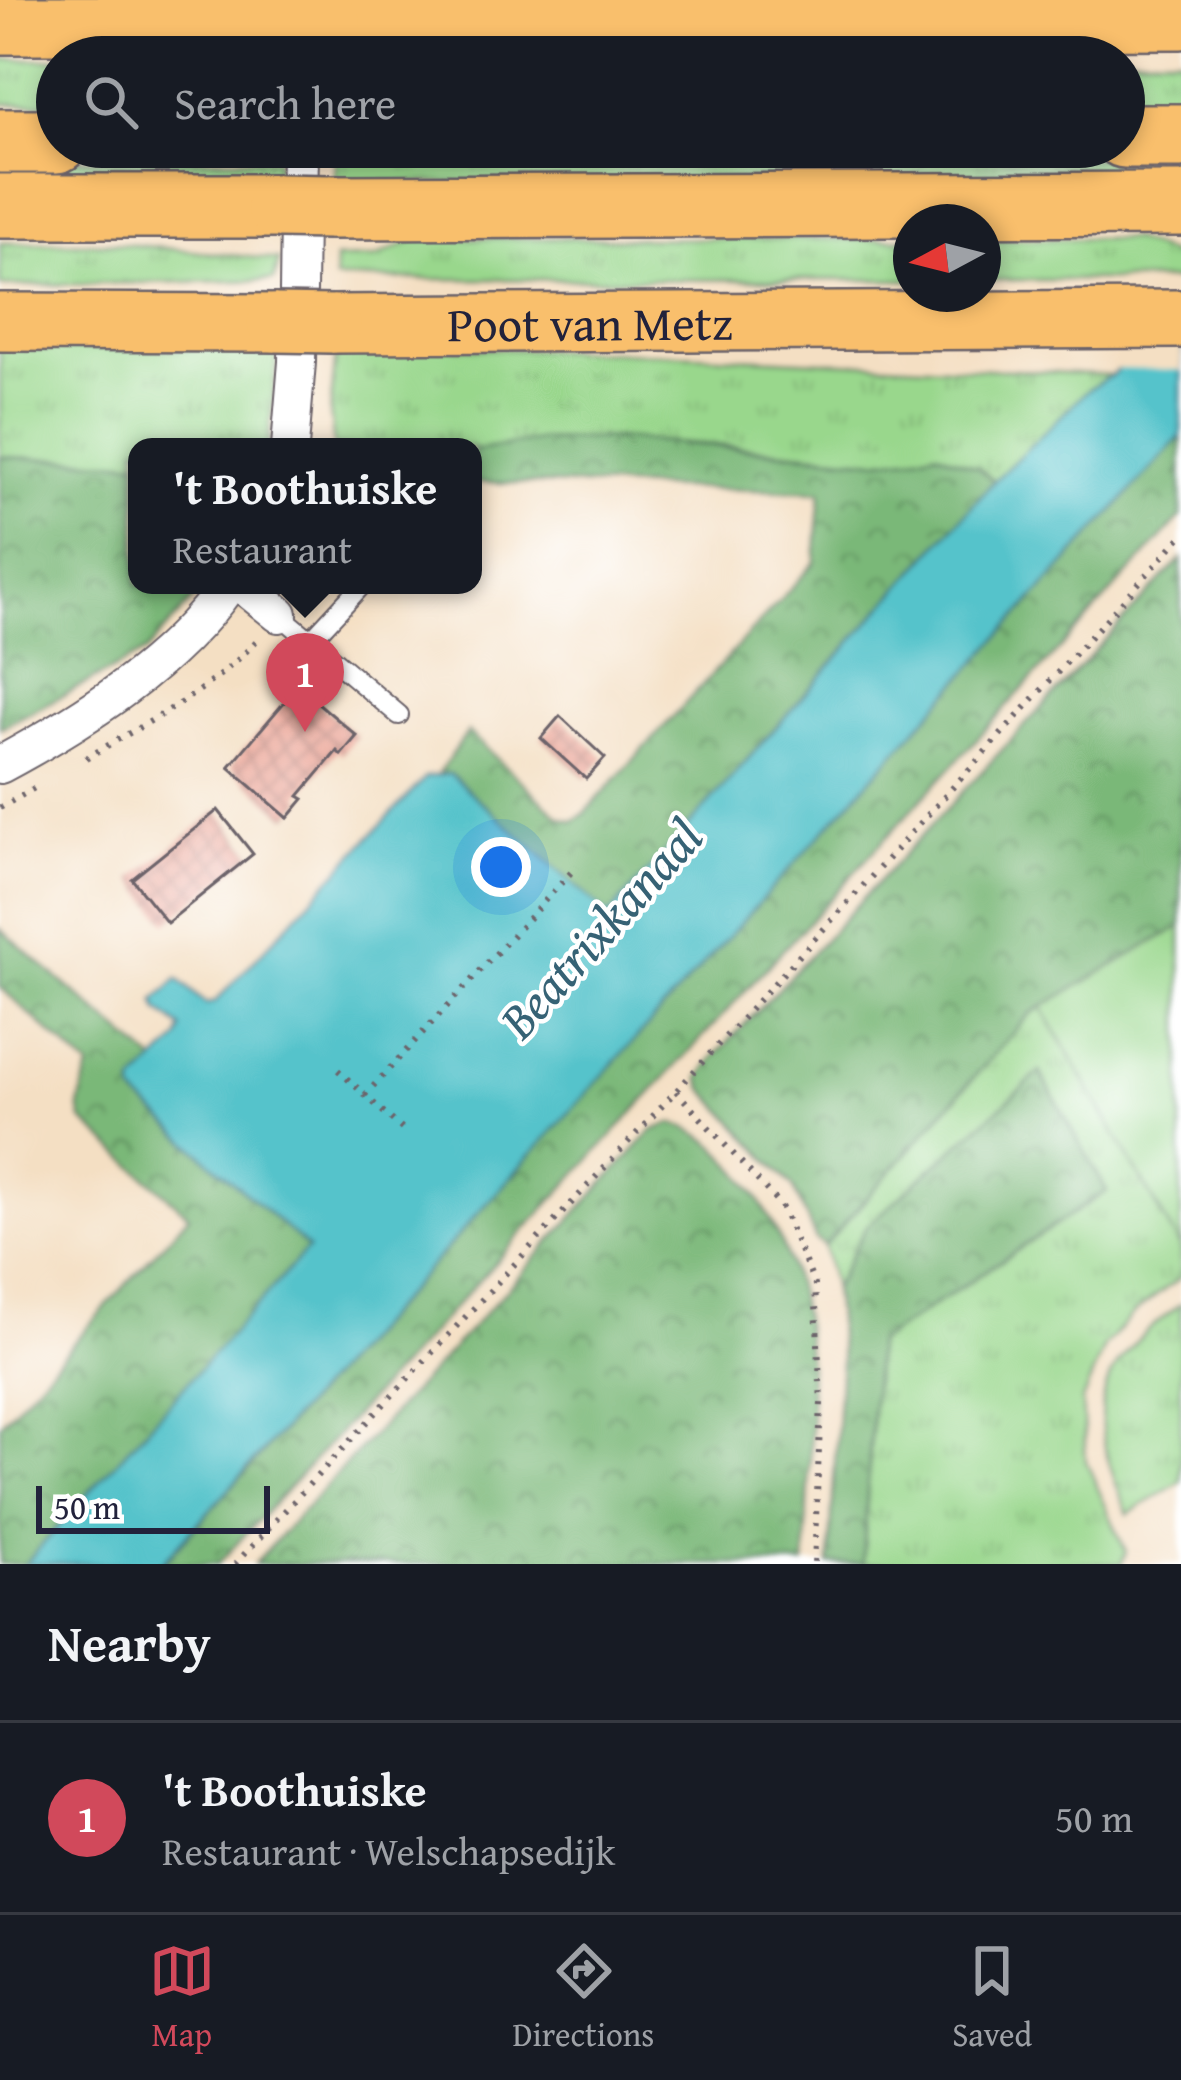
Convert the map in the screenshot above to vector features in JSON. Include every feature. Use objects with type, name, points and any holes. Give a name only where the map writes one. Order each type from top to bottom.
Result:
[{"type":"highway","points":[[0,25],[1181,20]]},
{"type":"highway","points":[[1145,136],[1181,136]]},
{"type":"highway","points":[[0,141],[36,141]]},
{"type":"highway","points":[[0,206],[1181,204]]},
{"type":"highway","name":"Poot van Metz","points":[[0,322],[1164,319]]},
{"type":"street","points":[[291,438],[297,362],[300,168]]},
{"type":"street","points":[[0,765],[125,688],[206,616],[222,594]]},
{"type":"street","points":[[254,594],[279,614]]},
{"type":"lane","points":[[310,640],[353,594]]},
{"type":"lane","points":[[279,614],[399,716]]},
{"type":"path","points":[[235,1564],[676,1091],[1181,537]]},
{"type":"path","points":[[77,763],[172,707],[244,655],[279,614]]},
{"type":"path","points":[[0,808],[38,786]]},
{"type":"path","points":[[365,1095],[577,866]]},
{"type":"path","points":[[338,1070],[404,1131]]},
{"type":"path","points":[[676,1091],[781,1206],[815,1285],[820,1402],[814,1564]]},
{"type":"green space","points":[[1145,56],[1181,56],[1181,99],[1145,100]]},
{"type":"green space","points":[[0,59],[36,59],[36,104],[0,104]]},
{"type":"green space","points":[[1145,158],[1181,158],[1181,183],[335,182],[335,168],[1145,168]]},
{"type":"green space","points":[[0,159],[36,159],[36,168],[277,168],[278,181],[0,184]]},
{"type":"green space","points":[[419,238],[893,239],[893,280],[335,279],[335,259],[374,258]]},
{"type":"green space","points":[[1001,239],[1131,239],[1181,258],[1181,280],[1001,280]]},
{"type":"green space","points":[[0,243],[115,243],[279,260],[274,280],[0,286]]},
{"type":"green space","points":[[337,344],[653,353],[1112,375],[1088,390],[994,481],[977,467],[935,451],[875,460],[624,441],[482,450],[482,438],[333,438],[330,413]]},
{"type":"green space","points":[[0,348],[278,349],[269,438],[128,438],[128,462],[0,457]]},
{"type":"green space","points":[[620,438],[875,460],[935,451],[977,467],[994,481],[608,917],[450,774],[438,774],[468,732],[560,817],[573,821],[584,814],[815,562],[821,492],[482,482],[482,450],[540,440]]},
{"type":"green space","points":[[1181,440],[1181,517],[218,1564],[162,1564],[1173,442]]},
{"type":"green space","points":[[0,457],[128,462],[128,594],[197,594],[146,652],[0,728]]},
{"type":"green space","points":[[1181,559],[1181,926],[1030,1014],[824,1246],[816,1240],[793,1187],[704,1089],[700,1078],[713,1058]]},
{"type":"green space","points":[[1181,926],[1181,1248],[1042,1007]]},
{"type":"green space","points":[[0,929],[156,1062],[134,1084],[134,1094],[309,1248],[25,1564],[0,1564],[0,1424],[189,1215],[82,1120],[79,1106],[89,1068],[0,987]]},
{"type":"green space","points":[[1042,1007],[1181,1247],[1181,1277],[1135,1312],[1104,1347],[1082,1401],[1086,1461],[1126,1552],[1121,1564],[863,1564],[876,1343],[1107,1191],[865,1228],[833,1290],[824,1246],[1030,1014]]},
{"type":"green space","points":[[1040,1072],[1107,1191],[876,1343],[863,1564],[829,1564],[841,1360],[833,1290],[865,1228]]},
{"type":"green space","points":[[672,1123],[701,1135],[731,1163],[768,1214],[788,1260],[801,1308],[811,1410],[805,1564],[254,1564],[653,1130]]},
{"type":"green space","points":[[1181,1304],[1181,1482],[1128,1514],[1105,1448],[1104,1396],[1127,1351]]},
{"type":"water","name":"Beatrixkanaal","points":[[1181,298],[1181,436],[161,1564],[25,1564],[308,1248],[134,1094],[134,1084],[179,1039],[182,1028],[159,1011],[155,1001],[178,979],[206,1004],[215,1002],[426,777],[450,774],[609,916],[994,481],[1088,390],[1112,375]]},
{"type":"pier","points":[[1181,292],[1181,370],[1109,369],[1177,294]]},
{"type":"building","points":[[298,686],[357,736],[341,755],[337,751],[299,796],[304,799],[288,818],[229,767]]},
{"type":"building","points":[[560,716],[605,758],[586,779],[541,738]]},
{"type":"building","points":[[218,810],[253,854],[167,923],[132,879]]},
{"type":"place","name":"'t Boothuiske","points":[[305,732]]}]
